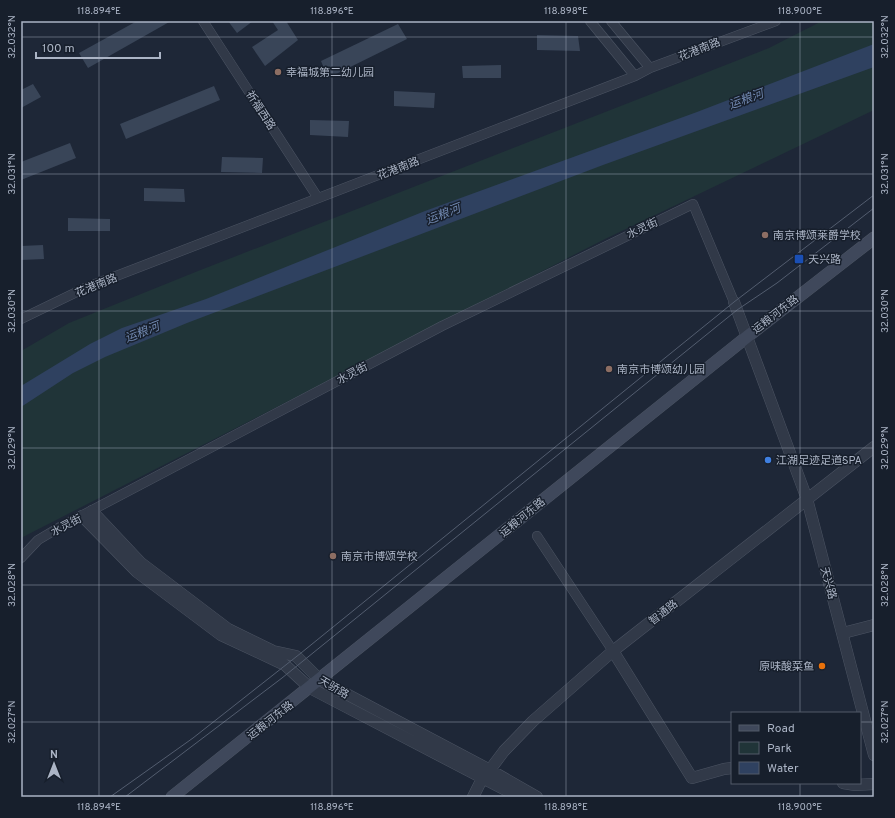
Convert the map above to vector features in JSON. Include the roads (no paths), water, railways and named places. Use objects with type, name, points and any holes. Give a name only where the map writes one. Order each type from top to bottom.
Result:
[{"type":"main road","name":"运粮河东路","points":[[172,797],[748,336],[874,238]]},
{"type":"street","name":"祈福西路","points":[[203,21],[318,198]]},
{"type":"street","points":[[590,21],[635,76]]},
{"type":"street","points":[[611,21],[650,68]]},
{"type":"street","name":"花港南路","points":[[21,319],[85,288],[635,76],[650,68],[776,21]]},
{"type":"street","name":"水灵街","points":[[21,558],[38,540],[442,326],[694,204],[734,302]]},
{"type":"street","name":"天兴路","points":[[734,302],[748,336],[807,499],[874,755]]},
{"type":"street","name":"智通路","points":[[473,797],[487,774],[504,751],[533,721],[613,651],[874,447]]},
{"type":"street","name":"天骄路","points":[[87,513],[141,563],[228,628],[273,651],[296,656],[315,684],[487,774],[537,797]]},
{"type":"street","points":[[537,536],[613,651],[692,778],[731,768]]},
{"type":"street","points":[[843,633],[874,625]]},
{"type":"street","name":"天骄路","points":[[487,774],[519,797]]},
{"type":"street","points":[[849,784],[874,784]]},
{"type":"water","name":"运粮河","points":[[874,44],[874,67],[603,165],[187,323],[105,357],[73,373],[21,407],[21,386],[90,344],[122,328],[206,299],[425,211],[697,112]]},
{"type":"tram line","points":[[110,797],[193,738],[301,653],[734,302],[874,195]]},
{"type":"tram line","points":[[125,797],[282,678],[737,310],[777,283],[874,208]]},
{"type":"place","name":"幸福城第二幼儿园","points":[[278,72]]},
{"type":"place","name":"南京博颂莱爵学校","points":[[765,235]]},
{"type":"place","name":"天兴路","points":[[799,259]]},
{"type":"place","name":"南京市博颂幼儿园","points":[[609,369]]},
{"type":"place","name":"江湖足迹足道·SPA","points":[[768,460]]},
{"type":"place","name":"南京市博颂学校","points":[[333,556]]},
{"type":"place","name":"原味酸菜鱼","points":[[822,666]]}]
